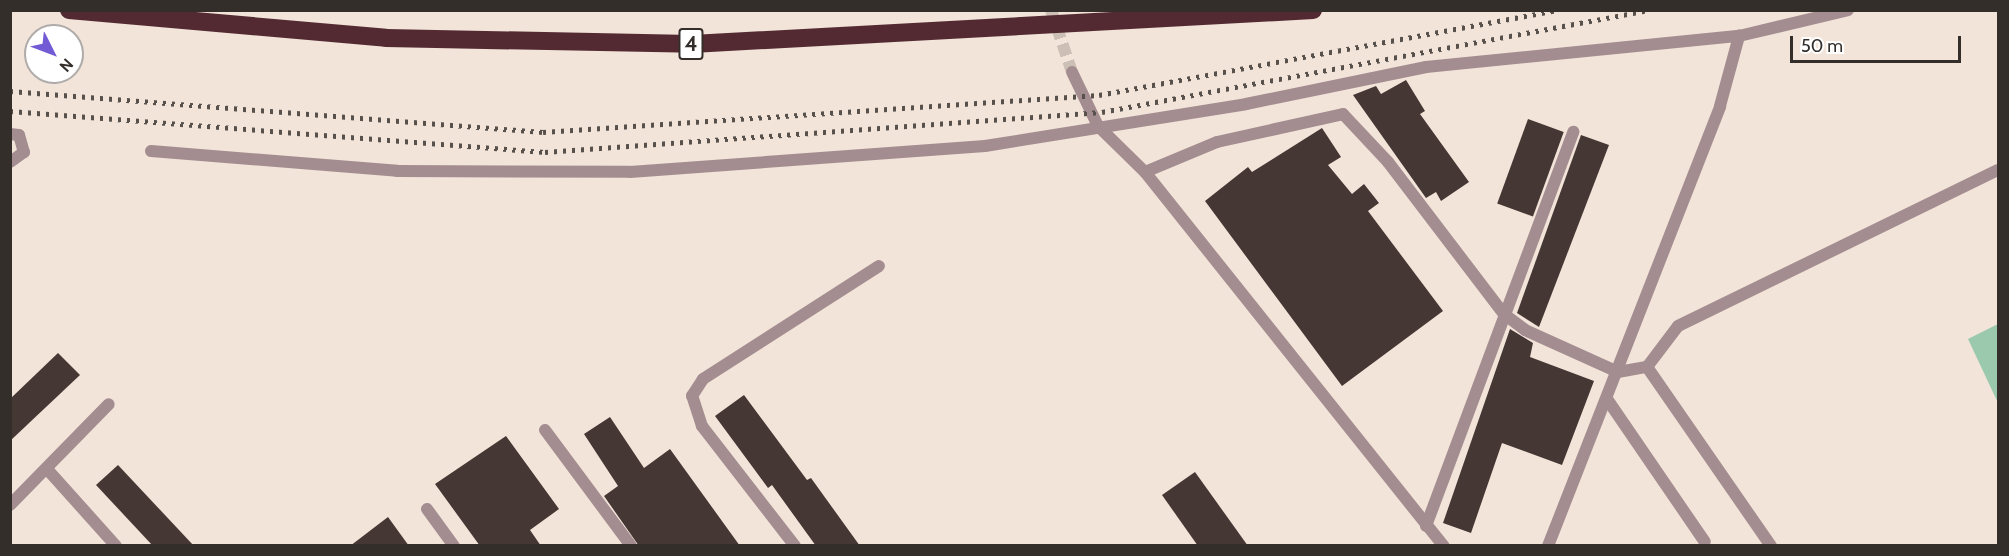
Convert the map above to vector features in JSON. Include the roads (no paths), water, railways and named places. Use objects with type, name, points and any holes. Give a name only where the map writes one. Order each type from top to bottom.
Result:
[{"type":"highway","name":"4","points":[[69,10],[386,38],[692,44],[1313,10]]},
{"type":"street","points":[[151,151],[397,171],[630,172],[985,146],[1246,104],[1447,64],[1739,36],[1848,10]]},
{"type":"street","points":[[1548,546],[1720,106],[1739,36]]},
{"type":"street","points":[[1072,72],[1098,126],[1145,172],[1444,546]]},
{"type":"street","points":[[1145,172],[1216,142],[1343,114],[1388,162],[1504,314],[1525,330],[1617,372],[1647,367],[1678,326],[1998,170]]},
{"type":"street","points":[[1426,526],[1573,132]]},
{"type":"street","points":[[10,134],[19,135],[24,152],[10,162]]},
{"type":"street","points":[[795,546],[702,426],[692,396],[703,379],[879,266]]},
{"type":"street","points":[[1647,367],[1771,546]]},
{"type":"street","points":[[1607,399],[1706,542]]},
{"type":"street","points":[[10,505],[47,470],[109,404]]},
{"type":"street","points":[[545,430],[631,546]]},
{"type":"street","points":[[47,470],[116,546]]},
{"type":"street","points":[[427,509],[454,546]]},
{"type":"tunnel","points":[[1051,10],[1072,72]]},
{"type":"railway","points":[[10,91],[543,132],[1099,95],[1556,10]]},
{"type":"railway","points":[[10,111],[545,152],[1102,112],[1649,10]]}]
